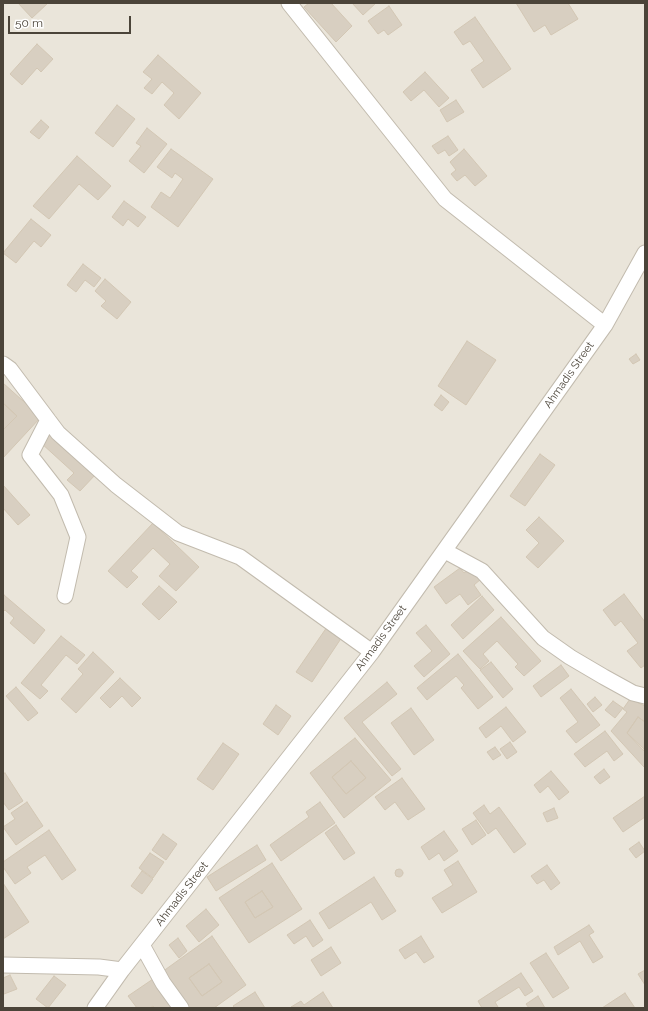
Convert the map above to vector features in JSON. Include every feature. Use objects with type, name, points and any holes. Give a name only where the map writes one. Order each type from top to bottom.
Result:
[{"type":"street","points":[[289,3],[445,199],[605,324]]},
{"type":"street","name":"Ahmadis Street","points":[[94,1008],[142,944],[372,652],[605,324],[645,252]]},
{"type":"street","points":[[3,364],[10,369],[58,433],[116,485],[178,533],[240,557],[372,652]]},
{"type":"street","points":[[48,420],[30,455],[61,495],[78,537],[65,596]]},
{"type":"street","points":[[445,551],[482,571],[543,638],[554,646],[570,657],[633,693],[645,696]]},
{"type":"street","points":[[142,944],[163,983],[181,1008]]},
{"type":"street","points":[[3,965],[99,967],[122,970]]},
{"type":"shaded area","points":[[3,3],[645,3],[645,1008],[3,1008]]},
{"type":"building","points":[[18,3],[48,3],[32,18]]},
{"type":"building","points":[[309,3],[331,3],[352,26],[336,42],[304,7]]},
{"type":"building","points":[[352,3],[376,3],[363,15]]},
{"type":"building","points":[[516,3],[568,3],[578,19],[551,35],[545,25],[534,32]]},
{"type":"building","points":[[389,6],[402,25],[388,35],[384,30],[378,34],[368,21]]},
{"type":"building","points":[[475,17],[511,69],[483,88],[471,70],[484,61],[470,41],[463,45],[454,32]]},
{"type":"building","points":[[37,44],[53,59],[41,72],[37,68],[22,85],[10,74]]},
{"type":"building","points":[[158,55],[201,93],[179,119],[164,105],[174,93],[162,82],[152,94],[144,88],[152,79],[143,72]]},
{"type":"building","points":[[425,72],[449,98],[439,107],[424,90],[411,101],[403,92]]},
{"type":"building","points":[[456,100],[464,112],[447,122],[440,110]]},
{"type":"building","points":[[117,105],[135,119],[113,147],[95,133]]},
{"type":"building","points":[[41,120],[49,127],[39,139],[30,132]]},
{"type":"building","points":[[147,128],[167,144],[144,173],[129,161],[141,146],[136,143]]},
{"type":"building","points":[[448,136],[458,150],[449,156],[445,150],[438,154],[432,146]]},
{"type":"building","points":[[171,149],[213,179],[178,227],[151,207],[161,192],[170,198],[183,179],[175,173],[172,178],[157,167]]},
{"type":"building","points":[[464,149],[487,176],[475,186],[465,175],[457,181],[451,174],[456,170],[450,162]]},
{"type":"building","points":[[77,156],[111,186],[98,200],[79,184],[49,219],[33,206]]},
{"type":"building","points":[[124,201],[146,217],[138,227],[128,219],[123,226],[112,217]]},
{"type":"building","points":[[31,219],[51,235],[41,247],[34,241],[16,263],[3,253]]},
{"type":"building","points":[[83,264],[101,278],[94,287],[85,280],[76,292],[67,285]]},
{"type":"building","points":[[105,279],[131,302],[117,319],[101,306],[106,301],[95,291]]},
{"type":"building","points":[[467,341],[496,360],[466,405],[438,386]]},
{"type":"building","points":[[636,354],[640,360],[633,364],[629,359]]},
{"type":"building","points":[[3,383],[41,417],[3,458],[3,430],[17,416],[3,403]]},
{"type":"building","points":[[441,395],[449,402],[442,411],[434,405]]},
{"type":"building","points":[[3,403],[17,416],[3,430]]},
{"type":"building","points":[[51,433],[96,474],[80,491],[67,480],[74,473],[41,443]]},
{"type":"building","points":[[540,454],[555,465],[525,506],[510,496]]},
{"type":"building","points":[[3,485],[30,515],[18,525],[3,508]]},
{"type":"building","points":[[539,517],[564,541],[538,568],[526,557],[539,543],[526,530]]},
{"type":"building","points":[[153,523],[199,567],[176,591],[159,576],[170,564],[153,548],[131,571],[138,577],[127,588],[108,571]]},
{"type":"building","points":[[472,567],[481,579],[474,585],[481,595],[468,605],[460,594],[446,604],[434,587],[460,568],[464,573]]},
{"type":"building","points":[[159,586],[177,602],[159,620],[142,604]]},
{"type":"building","points":[[624,594],[645,622],[645,665],[641,668],[627,651],[638,643],[621,621],[615,626],[603,610]]},
{"type":"building","points":[[4,595],[45,630],[34,644],[10,623],[14,618],[5,610],[3,612]]},
{"type":"building","points":[[482,596],[494,610],[463,639],[451,625]]},
{"type":"building","points":[[501,617],[541,661],[524,676],[515,667],[518,664],[497,641],[483,654],[489,661],[480,669],[463,651]]},
{"type":"building","points":[[426,625],[450,654],[424,677],[414,666],[432,651],[416,633]]},
{"type":"building","points":[[327,627],[342,637],[312,682],[296,672]]},
{"type":"building","points":[[61,636],[85,655],[77,664],[66,655],[41,685],[48,691],[40,699],[21,683]]},
{"type":"building","points":[[93,652],[114,672],[76,713],[61,699],[83,674],[78,669]]},
{"type":"building","points":[[458,654],[493,697],[478,709],[461,688],[464,685],[456,676],[427,700],[417,688]]},
{"type":"building","points":[[491,662],[513,689],[503,698],[480,670]]},
{"type":"building","points":[[561,665],[569,676],[541,697],[533,686]]},
{"type":"building","points":[[120,678],[141,698],[132,707],[122,696],[110,708],[100,698]]},
{"type":"building","points":[[387,682],[397,694],[362,722],[401,769],[392,776],[344,718]]},
{"type":"building","points":[[16,687],[38,713],[28,721],[6,696]]},
{"type":"building","points":[[571,689],[600,725],[576,743],[566,731],[578,722],[560,698]]},
{"type":"building","points":[[595,697],[602,705],[593,712],[587,704]]},
{"type":"building","points":[[630,699],[645,706],[645,722],[638,717],[627,733],[645,750],[644,767],[611,731],[627,712],[623,709]]},
{"type":"building","points":[[613,701],[623,708],[615,718],[605,710]]},
{"type":"building","points":[[276,705],[291,716],[278,735],[263,724]]},
{"type":"building","points":[[506,707],[526,732],[513,742],[501,726],[486,738],[479,728]]},
{"type":"building","points":[[411,708],[434,740],[414,755],[391,723]]},
{"type":"building","points":[[638,717],[645,722],[644,751],[627,733]]},
{"type":"building","points":[[605,731],[623,754],[614,761],[607,751],[585,767],[574,754]]},
{"type":"building","points":[[355,738],[391,780],[344,818],[310,773]],"holes":[[[351,761],[366,778],[346,794],[332,777]]]},
{"type":"building","points":[[510,742],[517,752],[507,759],[500,749]]},
{"type":"building","points":[[223,743],[239,754],[213,790],[197,779]]},
{"type":"building","points":[[495,747],[501,755],[493,760],[487,752]]},
{"type":"building","points":[[351,761],[366,778],[346,794],[332,777]]},
{"type":"building","points":[[604,769],[610,777],[600,784],[594,777]]},
{"type":"building","points":[[551,771],[569,792],[559,800],[548,786],[540,793],[534,785]]},
{"type":"building","points":[[5,773],[23,801],[9,810],[3,802],[3,774]]},
{"type":"building","points":[[402,778],[425,809],[408,820],[395,802],[385,810],[375,797]]},
{"type":"building","points":[[645,796],[645,817],[623,832],[613,818]]},
{"type":"building","points":[[27,802],[43,826],[16,845],[3,827],[15,819],[11,813]]},
{"type":"building","points":[[320,802],[335,823],[281,861],[270,845],[309,817],[306,812]]},
{"type":"building","points":[[484,805],[490,814],[499,807],[526,844],[514,853],[496,828],[488,834],[473,813]]},
{"type":"building","points":[[554,808],[558,818],[547,822],[543,813]]},
{"type":"building","points":[[476,820],[486,835],[472,845],[462,829]]},
{"type":"building","points":[[336,825],[355,853],[344,860],[325,833]]},
{"type":"building","points":[[49,830],[76,870],[62,880],[45,855],[27,867],[31,873],[15,884],[3,867],[3,862]]},
{"type":"building","points":[[444,831],[458,851],[444,861],[439,853],[429,860],[421,847]]},
{"type":"building","points":[[163,834],[177,844],[166,860],[152,850]]},
{"type":"building","points":[[639,842],[645,851],[636,858],[629,849]]},
{"type":"building","points":[[257,845],[266,860],[216,891],[207,877]]},
{"type":"building","points":[[150,853],[164,862],[153,878],[139,868]]},
{"type":"building","points":[[458,861],[477,892],[442,913],[432,898],[453,885],[444,870]]},
{"type":"building","points":[[272,863],[302,909],[249,943],[219,898]],"holes":[[[262,891],[273,907],[255,918],[245,902]]]},
{"type":"building","points":[[547,865],[560,883],[551,890],[544,880],[537,884],[531,876]]},
{"type":"building","points":[[397,869],[401,869],[403,873],[401,877],[397,877],[395,875],[395,871]]},
{"type":"building","points":[[142,871],[153,879],[142,894],[131,886]]},
{"type":"building","points":[[374,877],[396,911],[382,920],[371,902],[329,929],[319,913]]},
{"type":"building","points":[[3,883],[29,922],[3,939]]},
{"type":"building","points":[[262,891],[273,907],[255,918],[245,902]]},
{"type":"building","points":[[206,909],[219,925],[199,942],[186,926]]},
{"type":"building","points":[[310,920],[323,940],[313,947],[306,936],[294,944],[287,935]]},
{"type":"building","points":[[589,925],[594,932],[589,935],[603,957],[593,963],[580,941],[558,955],[554,947]]},
{"type":"building","points":[[212,936],[246,985],[214,1008],[187,1008],[162,972]],"holes":[[[209,964],[222,982],[202,996],[189,978]]]},
{"type":"building","points":[[421,936],[434,957],[424,963],[416,952],[405,959],[399,950]]},
{"type":"building","points":[[178,938],[187,951],[179,958],[169,945]]},
{"type":"building","points":[[331,947],[341,963],[321,976],[311,960]]},
{"type":"building","points":[[546,953],[569,988],[553,998],[530,963]]},
{"type":"building","points":[[209,964],[222,982],[202,996],[189,978]]},
{"type":"building","points":[[645,970],[645,985],[638,974]]},
{"type":"building","points":[[521,973],[533,991],[525,996],[519,987],[495,1002],[498,1007],[482,1008],[478,1001]]},
{"type":"building","points":[[10,975],[17,989],[4,994],[3,978]]},
{"type":"building","points":[[54,976],[66,985],[48,1008],[36,999]]},
{"type":"building","points":[[156,977],[177,1008],[155,1008],[153,1006],[150,1008],[137,1008],[128,996]]},
{"type":"building","points":[[255,992],[265,1008],[235,1008],[233,1006]]},
{"type":"building","points":[[323,992],[333,1008],[291,1007],[301,1001],[304,1005]]},
{"type":"building","points":[[625,993],[635,1008],[602,1008]]},
{"type":"building","points":[[538,996],[545,1008],[529,1008],[526,1004]]}]
